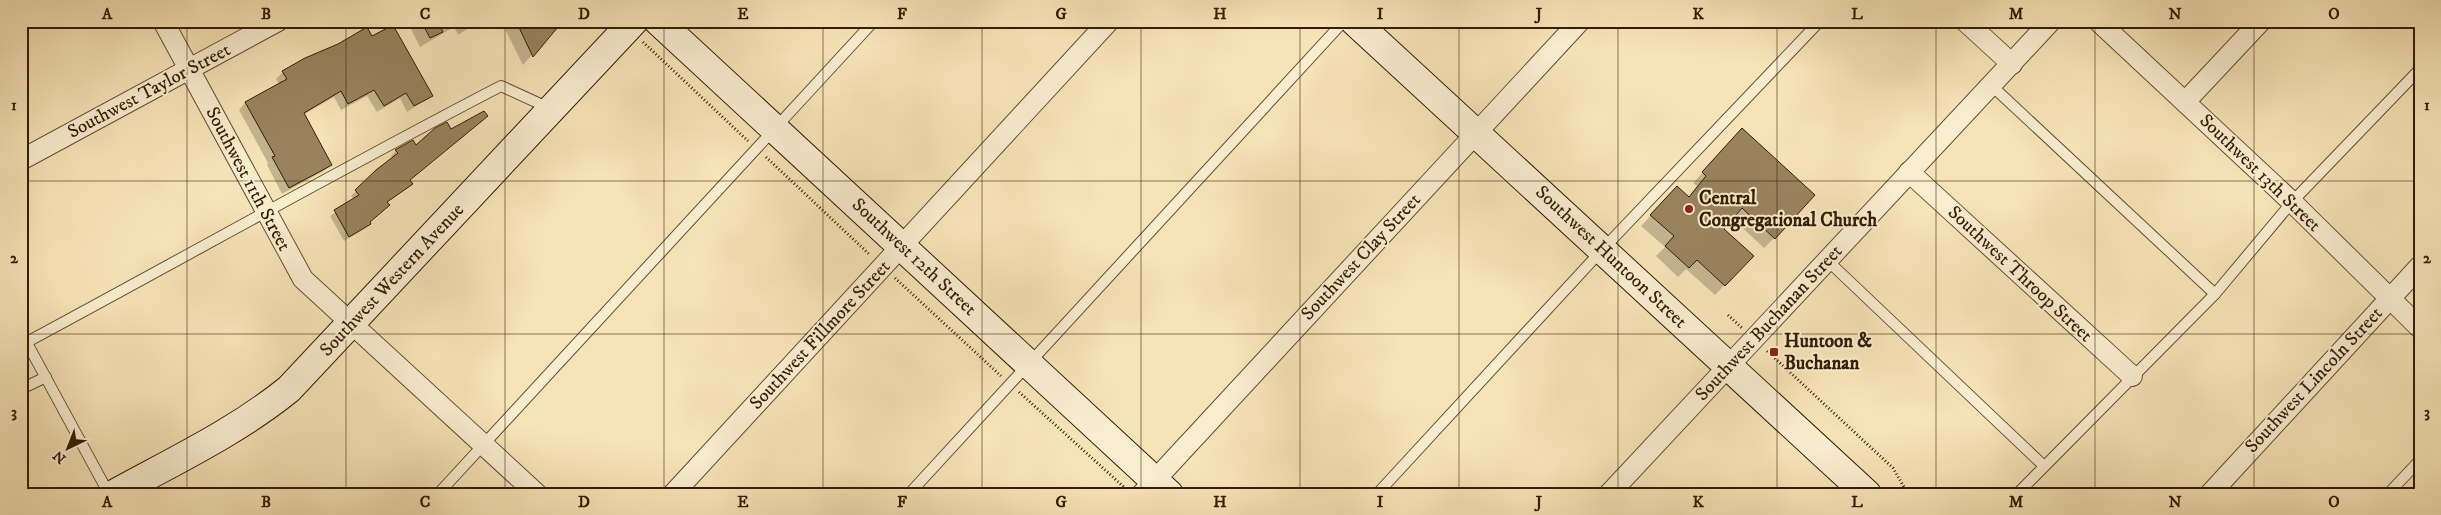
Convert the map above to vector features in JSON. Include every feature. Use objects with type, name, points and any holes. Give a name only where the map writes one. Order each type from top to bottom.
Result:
[{"type":"main road","name":"Southwest 12th Street","points":[[658,21],[766,139],[902,246],[1028,363],[1149,490]]},
{"type":"main road","name":"Southwest Huntoon Street","points":[[1354,21],[1728,366],[1859,491]]},
{"type":"main road","name":"Southwest Western Avenue","points":[[114,494],[228,432],[269,405],[289,389],[631,25]]},
{"type":"street","name":"Southwest 11th Street","points":[[163,21],[303,279],[537,494]]},
{"type":"street","name":"Southwest Taylor Street","points":[[21,160],[278,21]]},
{"type":"street","name":"Southwest Fillmore Street","points":[[673,494],[1109,21]]},
{"type":"street","name":"Southwest Clay Street","points":[[1149,490],[1580,21]]},
{"type":"street","points":[[1965,21],[2012,64]]},
{"type":"street","name":"Southwest Buchanan Street","points":[[1609,494],[2051,21]]},
{"type":"street","name":"Southwest 13th Street","points":[[2098,21],[2292,202],[2388,299],[2420,328]]},
{"type":"street","points":[[2185,102],[2260,21]]},
{"type":"street","name":"Southwest Throop Street","points":[[1909,172],[2132,376]]},
{"type":"street","name":"Southwest Lincoln Street","points":[[2210,494],[2420,266]]},
{"type":"lane","points":[[438,494],[874,21]]},
{"type":"lane","points":[[909,494],[1344,21]]},
{"type":"lane","points":[[1377,494],[1602,250],[1820,21]]},
{"type":"lane","points":[[2017,494],[2215,294],[2292,202],[2420,69]]},
{"type":"lane","points":[[1991,85],[2215,294]]},
{"type":"lane","points":[[109,494],[23,337],[267,213],[379,149],[501,86],[552,109]]},
{"type":"lane","points":[[1827,260],[2044,466]]},
{"type":"lane","points":[[21,389],[46,377]]},
{"type":"lane","points":[[2388,494],[2420,460]]},
{"type":"path","points":[[631,25],[766,139],[883,267],[1010,384],[1149,490]]},
{"type":"path","points":[[1728,315],[1893,468],[1908,494]]},
{"type":"building","points":[[421,21],[437,21],[443,32],[430,38]]},
{"type":"building","points":[[516,21],[563,21],[533,57]]},
{"type":"building","points":[[393,25],[433,96],[414,106],[406,93],[384,106],[374,90],[348,104],[341,91],[304,113],[332,165],[289,188],[272,157],[275,156],[245,102],[287,79],[282,71],[305,58],[338,44],[367,27],[372,36]]},
{"type":"building","points":[[484,111],[488,116],[410,180],[413,184],[387,202],[390,205],[370,222],[371,224],[349,237],[334,210],[359,195],[355,190],[398,153],[395,150],[413,140],[416,145],[435,128],[447,122],[451,129]]},
{"type":"building","name":"Central Congregational Church","points":[[1742,128],[1815,195],[1775,239],[1742,208],[1724,229],[1754,256],[1725,286],[1697,260],[1689,268],[1665,246],[1674,236],[1650,215],[1677,186],[1689,197],[1706,176],[1702,172]]},
{"type":"place","name":"Central Congregational Church","points":[[1689,209]]},
{"type":"place","name":"Huntoon & Buchanan","points":[[1774,352]]}]
